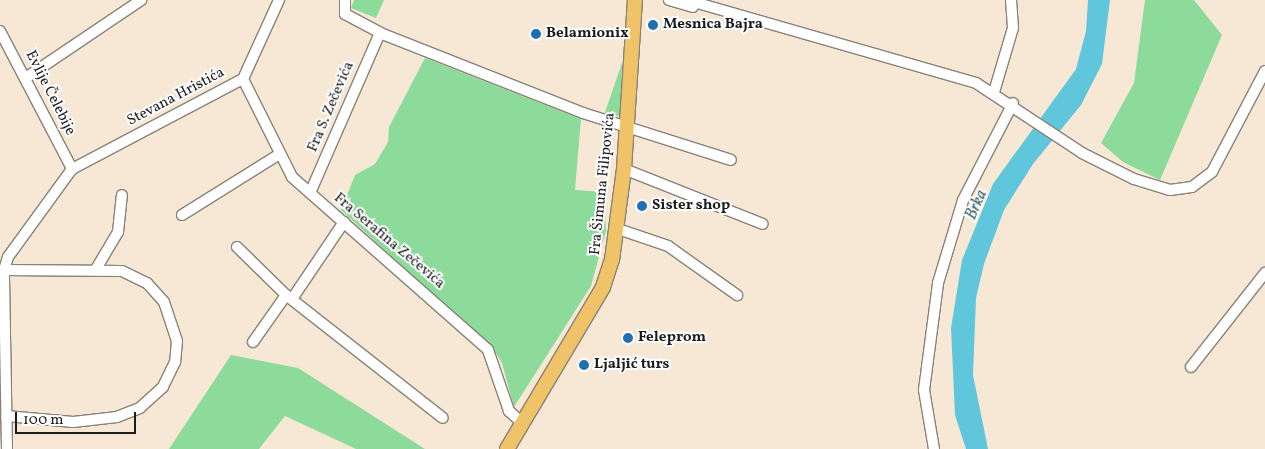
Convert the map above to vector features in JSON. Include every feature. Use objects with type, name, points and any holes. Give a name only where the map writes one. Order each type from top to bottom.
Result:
[{"type":"main road","name":"Fra Šimuna Filipovića","points":[[507,449],[520,421],[603,288],[618,229],[624,169],[634,0]]},
{"type":"street","points":[[27,77],[141,0]]},
{"type":"street","name":"Stevana Hristića","points":[[72,169],[243,79],[279,0]]},
{"type":"street","points":[[344,0],[345,14],[380,33],[626,127],[731,160]]},
{"type":"street","points":[[669,0],[994,92]]},
{"type":"street","points":[[687,0],[994,92],[1082,152],[1156,187],[1192,187],[1212,172],[1222,158],[1264,77]]},
{"type":"street","points":[[994,92],[1013,28],[1011,0]]},
{"type":"street","name":"Evlije Čelebije","points":[[0,32],[27,77],[72,169]]},
{"type":"street","name":"Fra S. Zečevića","points":[[310,193],[380,33]]},
{"type":"street","name":"Fra Serafina Zečevića","points":[[243,79],[278,156],[310,193],[488,350],[509,411],[520,421]]},
{"type":"street","points":[[934,449],[924,390],[938,283],[963,200],[1017,106]]},
{"type":"street","points":[[182,215],[278,156]]},
{"type":"street","points":[[7,449],[4,270],[72,169]]},
{"type":"street","points":[[624,169],[763,224]]},
{"type":"street","points":[[96,269],[118,232],[122,195]]},
{"type":"street","points":[[253,342],[344,222]]},
{"type":"street","points":[[618,229],[668,246],[737,295]]},
{"type":"street","points":[[237,247],[289,297],[443,418]]},
{"type":"street","points":[[4,270],[96,269],[122,271],[147,283],[164,302],[177,341],[175,362],[163,387],[140,408],[117,417],[73,422],[6,416]]},
{"type":"street","points":[[1191,367],[1265,273]]},
{"type":"green space","points":[[354,0],[384,0],[376,18],[351,8]]},
{"type":"green space","points":[[1145,0],[1194,0],[1222,35],[1160,180],[1123,162],[1101,143],[1134,83]]},
{"type":"green space","points":[[425,58],[581,119],[575,190],[604,192],[606,231],[591,286],[514,407],[502,363],[494,350],[341,210],[355,175],[375,164],[388,142],[389,127]]},
{"type":"green space","points":[[622,63],[621,115],[613,117],[604,115]]},
{"type":"green space","points":[[231,355],[298,368],[425,449],[356,449],[285,416],[259,449],[169,449]]},
{"type":"water","points":[[1088,0],[1110,0],[1102,64],[1081,105],[1033,164],[1004,210],[984,264],[976,298],[973,375],[988,449],[966,449],[955,415],[951,328],[962,260],[993,184],[1076,69],[1086,31]]},
{"type":"place","name":"Mesnica Bajra","points":[[653,25]]},
{"type":"place","name":"Belamionix","points":[[536,34]]},
{"type":"place","name":"Sister shop","points":[[642,206]]},
{"type":"place","name":"Feleprom","points":[[628,338]]},
{"type":"place","name":"Ljaljić turs","points":[[584,365]]},
{"type":"water label","name":"Brka","points":[[977,205]]}]
